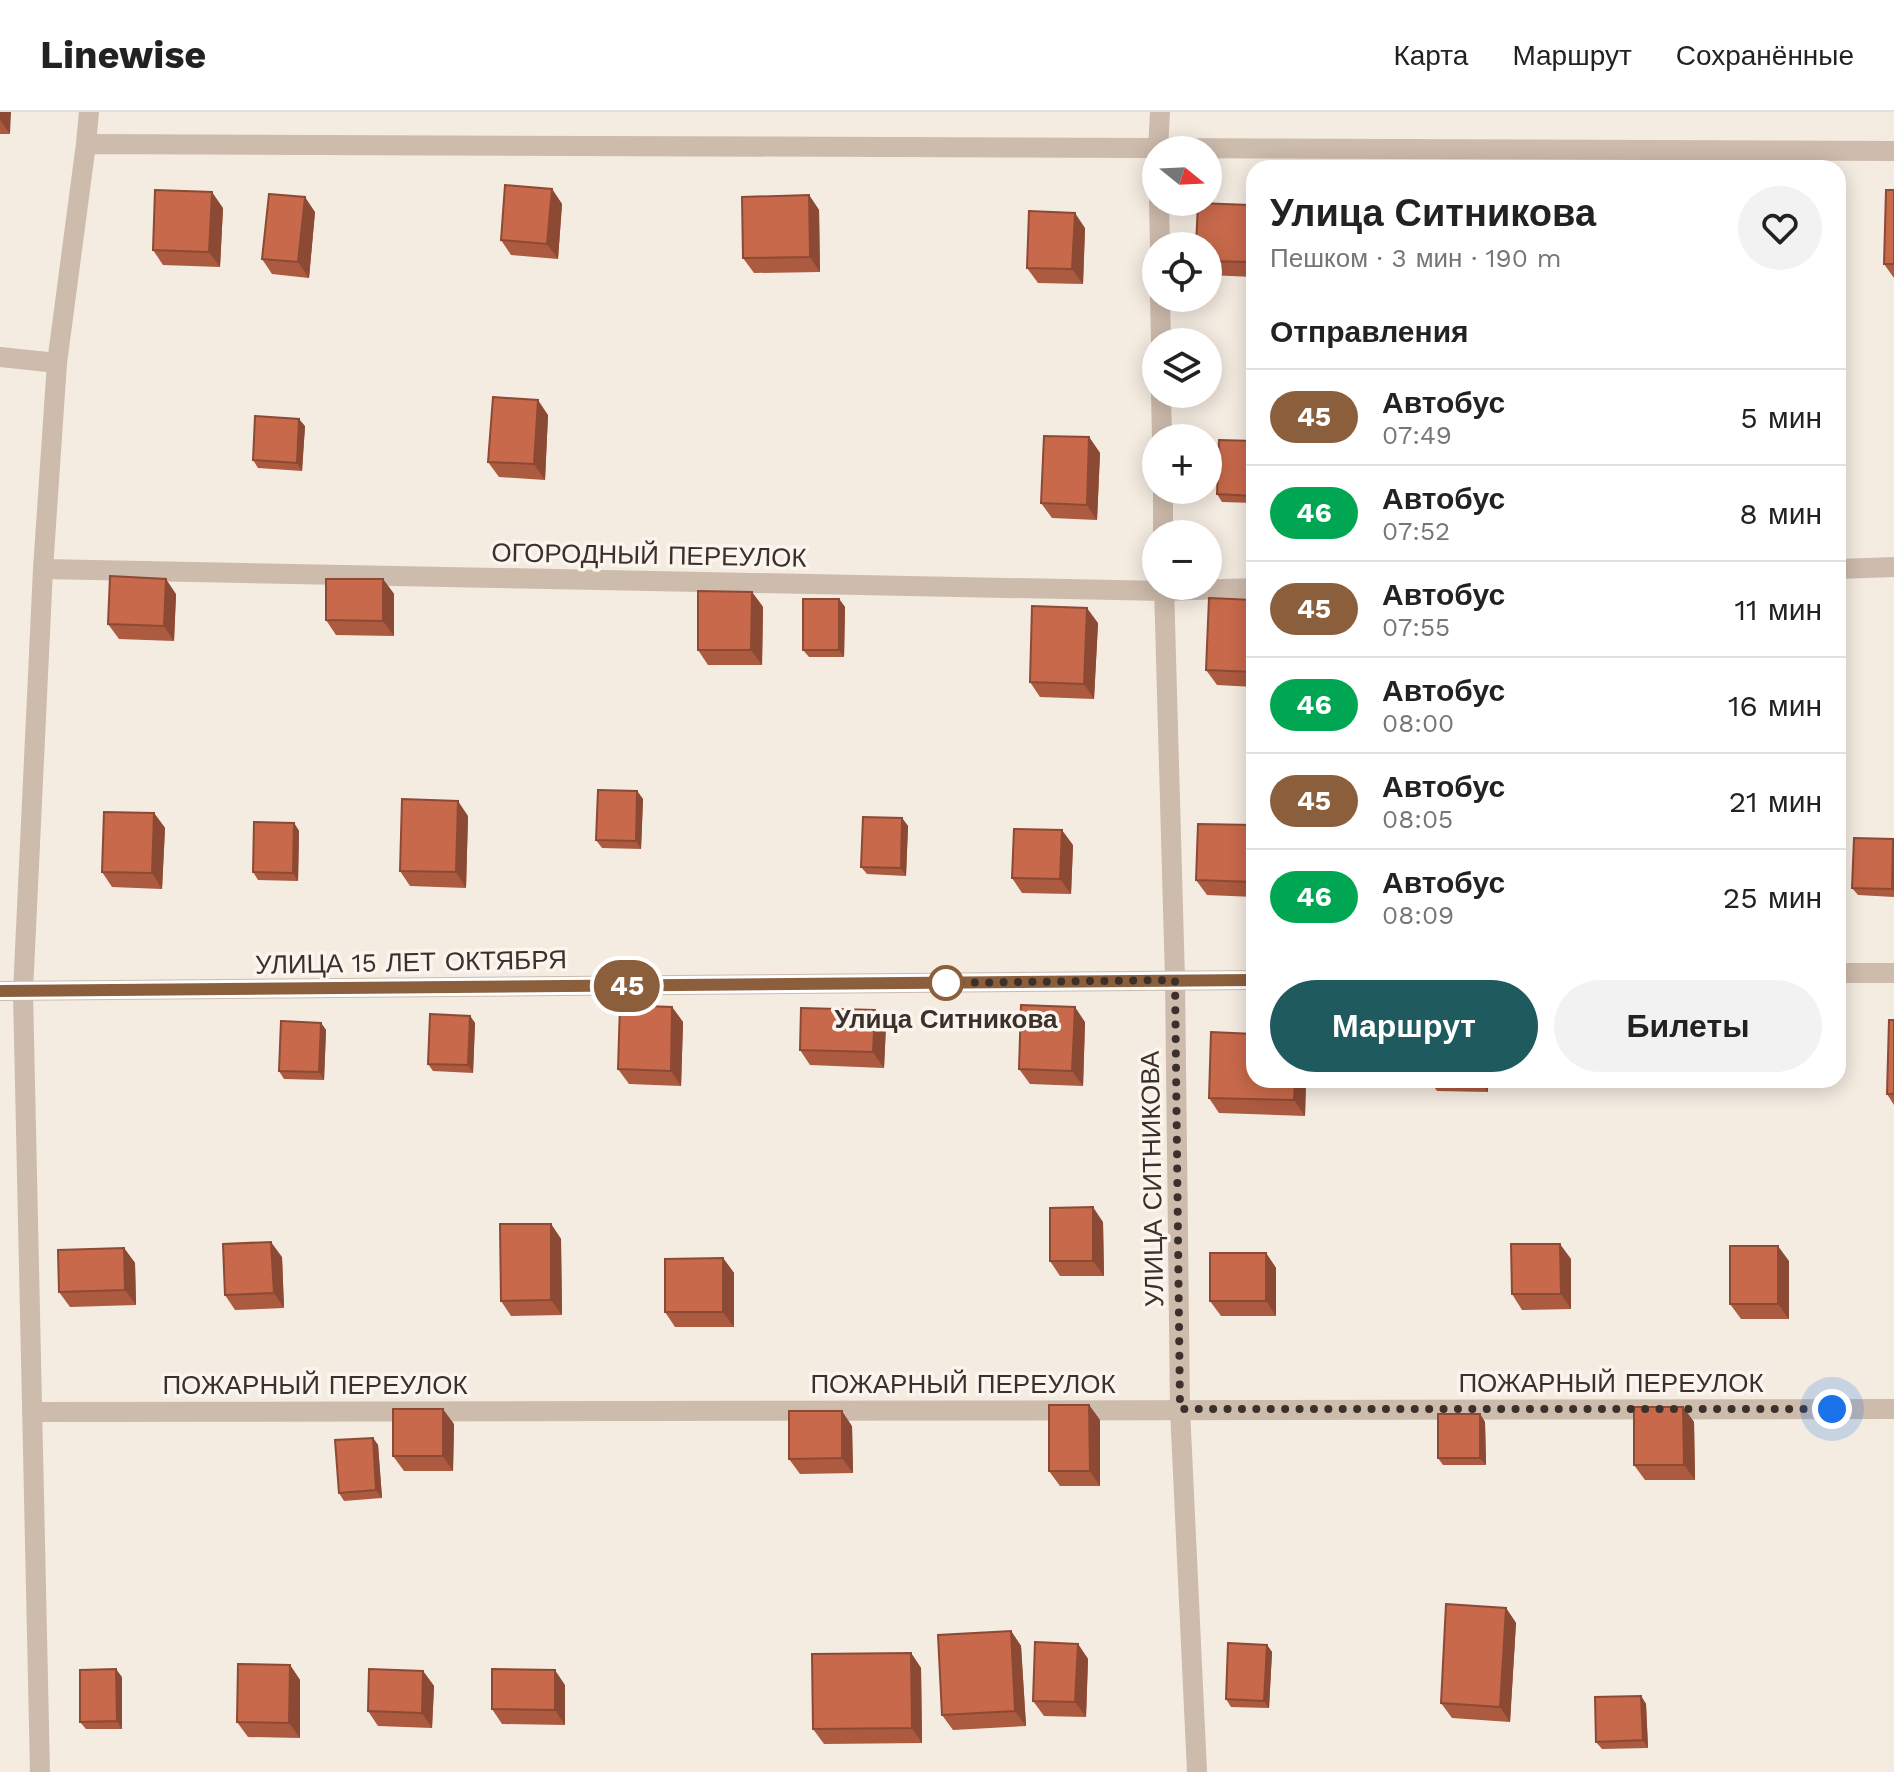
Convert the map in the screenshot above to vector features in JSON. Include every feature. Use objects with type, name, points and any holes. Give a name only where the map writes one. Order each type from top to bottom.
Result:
[{"type":"street","points":[[40,1772],[23,992],[43,569],[57,363],[89,112]]},
{"type":"street","points":[[1159,136],[1160,112]]},
{"type":"street","points":[[86,144],[1142,149]]},
{"type":"street","points":[[1222,149],[1894,151]]},
{"type":"street","points":[[0,357],[57,363]]},
{"type":"street","points":[[1846,569],[1894,567]]},
{"type":"street","name":"ОГОРОДНЫЙ ПЕРЕУЛОК","points":[[43,569],[1142,588]]},
{"type":"street","name":"ОГОРОДНЫЙ ПЕРЕУЛОК","points":[[1222,588],[1246,588]]},
{"type":"street","name":"УЛИЦА СИТНИКОВА","points":[[1164,600],[1175,980],[1180,1409],[1197,1772]]},
{"type":"street","points":[[1846,973],[1894,973]]},
{"type":"street","name":"УЛИЦА 15 ЛЕТ ОКТЯБРЯ","points":[[0,991],[1246,980]]},
{"type":"street","name":"ПОЖАРНЫЙ ПЕРЕУЛОК","points":[[33,1412],[1894,1409]]},
{"type":"building","points":[[505,185],[552,189],[547,244],[501,240]]},
{"type":"building","points":[[155,190],[212,192],[209,252],[153,250]]},
{"type":"building","points":[[1886,190],[1894,190],[1894,264],[1884,264]]},
{"type":"building","points":[[269,194],[305,197],[298,262],[262,259]]},
{"type":"building","points":[[809,195],[810,257],[743,258],[742,197]]},
{"type":"building","points":[[1222,204],[1246,205],[1246,262],[1222,261],[1222,232],[1197,232],[1197,216],[1222,216]]},
{"type":"building","points":[[1029,211],[1075,213],[1072,269],[1027,268]]},
{"type":"building","points":[[493,397],[538,400],[534,464],[488,462]]},
{"type":"building","points":[[255,416],[299,419],[297,463],[253,460]]},
{"type":"building","points":[[1044,436],[1089,437],[1087,505],[1041,503]]},
{"type":"building","points":[[1222,440],[1246,441],[1246,496],[1222,494]]},
{"type":"building","points":[[110,576],[166,579],[164,626],[108,624]]},
{"type":"building","points":[[326,579],[383,579],[383,621],[326,620]]},
{"type":"building","points":[[698,591],[752,592],[751,650],[698,650]]},
{"type":"building","points":[[803,599],[839,599],[839,650],[803,650]]},
{"type":"building","points":[[1209,600],[1246,600],[1246,672],[1206,670]]},
{"type":"building","points":[[1032,606],[1087,608],[1084,684],[1030,682]]},
{"type":"building","points":[[598,790],[637,791],[636,841],[596,840]]},
{"type":"building","points":[[402,799],[458,801],[456,872],[400,871]]},
{"type":"building","points":[[104,812],[154,813],[152,873],[102,872]]},
{"type":"building","points":[[863,817],[902,818],[901,868],[861,867]]},
{"type":"building","points":[[254,822],[294,823],[293,873],[253,872]]},
{"type":"building","points":[[1198,824],[1246,825],[1246,882],[1196,880]]},
{"type":"building","points":[[1014,829],[1062,830],[1060,879],[1012,878]]},
{"type":"building","points":[[1854,838],[1893,839],[1892,889],[1852,888]]},
{"type":"building","points":[[620,1005],[672,1007],[671,1071],[618,1069]]},
{"type":"building","points":[[1021,1005],[1075,1007],[1072,1071],[1019,1069]]},
{"type":"building","points":[[801,1008],[875,1010],[873,1052],[800,1050]]},
{"type":"building","points":[[430,1014],[470,1016],[468,1065],[428,1064]]},
{"type":"building","points":[[1889,1020],[1894,1020],[1894,1094],[1887,1094]]},
{"type":"building","points":[[281,1021],[321,1023],[319,1072],[279,1071]]},
{"type":"building","points":[[1211,1032],[1246,1034],[1246,1088],[1295,1088],[1294,1100],[1209,1098]]},
{"type":"building","points":[[1093,1207],[1093,1261],[1050,1261],[1050,1208]]},
{"type":"building","points":[[500,1224],[551,1224],[551,1300],[501,1301]]},
{"type":"building","points":[[271,1242],[274,1293],[225,1295],[223,1244]]},
{"type":"building","points":[[1511,1244],[1560,1244],[1561,1294],[1512,1294]]},
{"type":"building","points":[[1730,1246],[1778,1246],[1778,1304],[1730,1304]]},
{"type":"building","points":[[124,1248],[125,1290],[59,1292],[58,1250]]},
{"type":"building","points":[[1210,1253],[1266,1253],[1266,1301],[1210,1301]]},
{"type":"building","points":[[723,1258],[723,1312],[665,1312],[665,1259]]},
{"type":"building","points":[[1049,1405],[1089,1405],[1090,1471],[1049,1471]]},
{"type":"building","points":[[1634,1407],[1683,1407],[1684,1465],[1634,1465]]},
{"type":"building","points":[[393,1409],[443,1409],[443,1456],[393,1456]]},
{"type":"building","points":[[789,1411],[842,1411],[842,1458],[789,1459]]},
{"type":"building","points":[[1438,1414],[1480,1414],[1480,1458],[1438,1458]]},
{"type":"building","points":[[373,1438],[376,1490],[339,1493],[335,1440]]},
{"type":"building","points":[[1446,1604],[1506,1608],[1500,1707],[1441,1703]]},
{"type":"building","points":[[1011,1631],[1015,1711],[942,1715],[938,1635]]},
{"type":"building","points":[[1035,1642],[1078,1644],[1075,1702],[1033,1701]]},
{"type":"building","points":[[1228,1643],[1267,1645],[1264,1701],[1226,1699]]},
{"type":"building","points":[[911,1653],[912,1728],[813,1729],[812,1654]]},
{"type":"building","points":[[238,1664],[290,1665],[289,1723],[237,1722]]},
{"type":"building","points":[[116,1669],[117,1721],[80,1722],[80,1670]]},
{"type":"building","points":[[369,1669],[423,1671],[422,1713],[368,1711]]},
{"type":"building","points":[[492,1669],[555,1670],[555,1710],[492,1709]]},
{"type":"building","points":[[1641,1696],[1643,1740],[1596,1742],[1595,1697]]},
{"type":"bus line","name":"45","points":[[0,991],[1246,980]]},
{"type":"place","name":"Улица Ситникова","points":[[946,983]]},
{"type":"route","points":[[946,983],[1175,980],[1180,1409],[1832,1409]]}]
